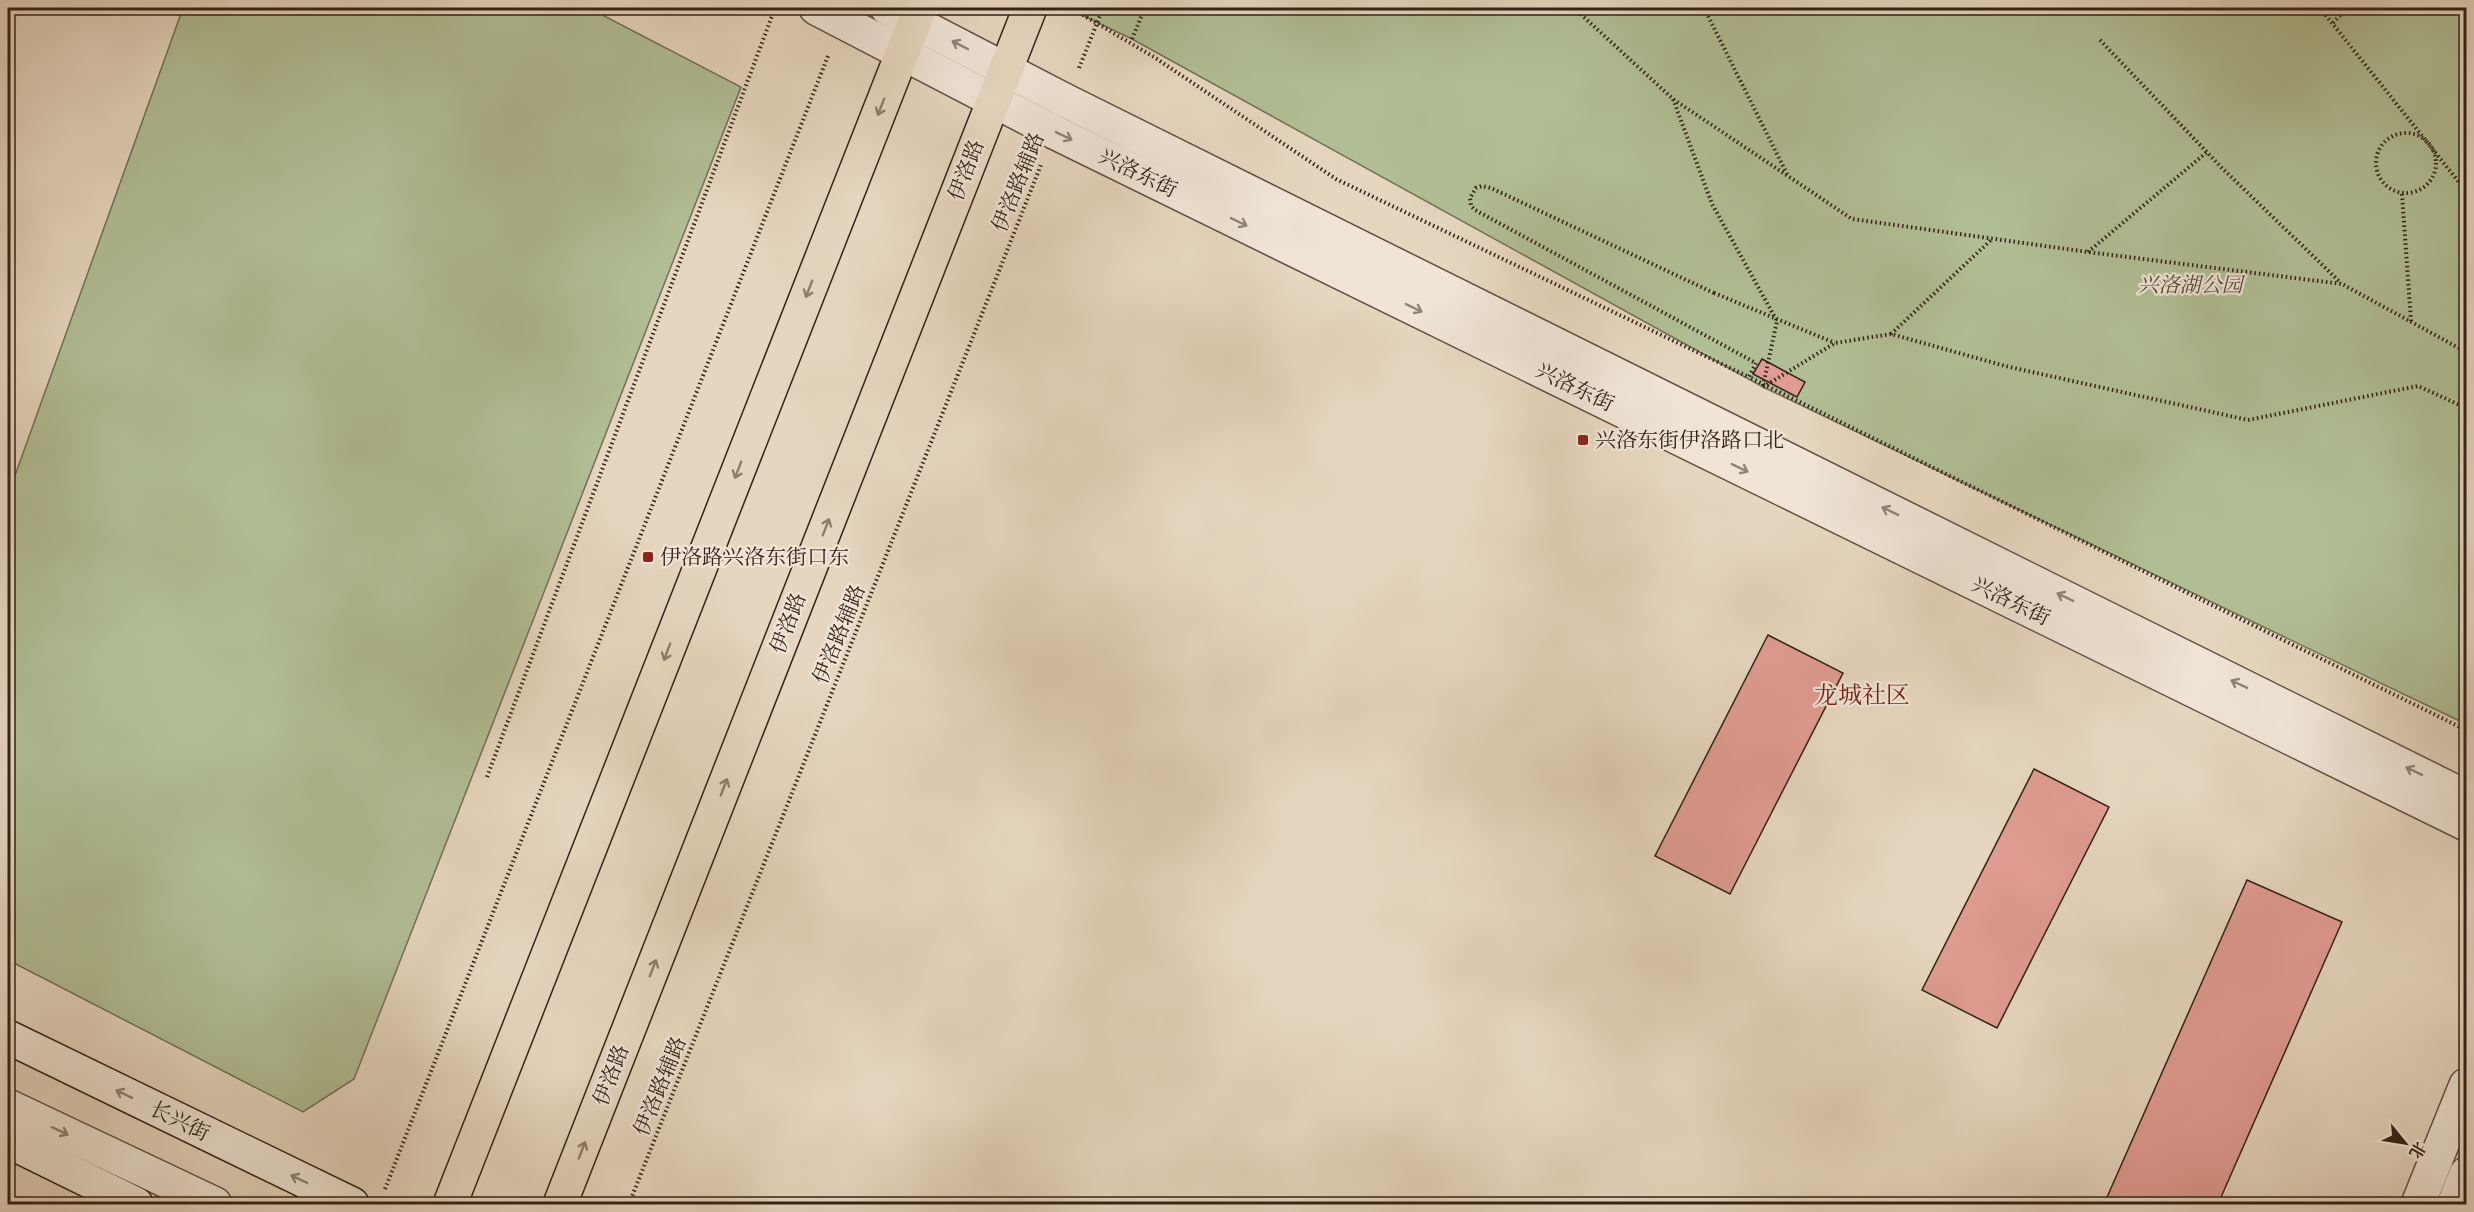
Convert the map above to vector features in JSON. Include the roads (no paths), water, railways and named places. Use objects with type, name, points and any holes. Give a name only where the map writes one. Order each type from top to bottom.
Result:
[{"type":"main road","name":"伊洛路","points":[[560,1204],[1030,8]]},
{"type":"main road","points":[[450,1204],[902,53],[907,12]]},
{"type":"street","name":"兴洛东街","points":[[907,12],[1066,101],[2466,797]]},
{"type":"street","name":"兴洛东街","points":[[829,14],[1054,132],[2466,824]]},
{"type":"street","name":"长兴街","points":[[8,1037],[352,1204]]},
{"type":"street","points":[[2418,1204],[2466,1085]]},
{"type":"street","points":[[8,1106],[215,1204]]},
{"type":"street","points":[[8,1142],[136,1204]]},
{"type":"street","points":[[2454,1204],[2466,1174]]},
{"type":"place","name":"兴洛东街伊洛路口北","points":[[1583,440]]},
{"type":"place","name":"伊洛路兴洛东街口东","points":[[648,557]]},
{"type":"district","name":"龙城社区","points":[[1862,695]]},
{"type":"park label","name":"兴洛湖公园","points":[[2190,285]]}]
